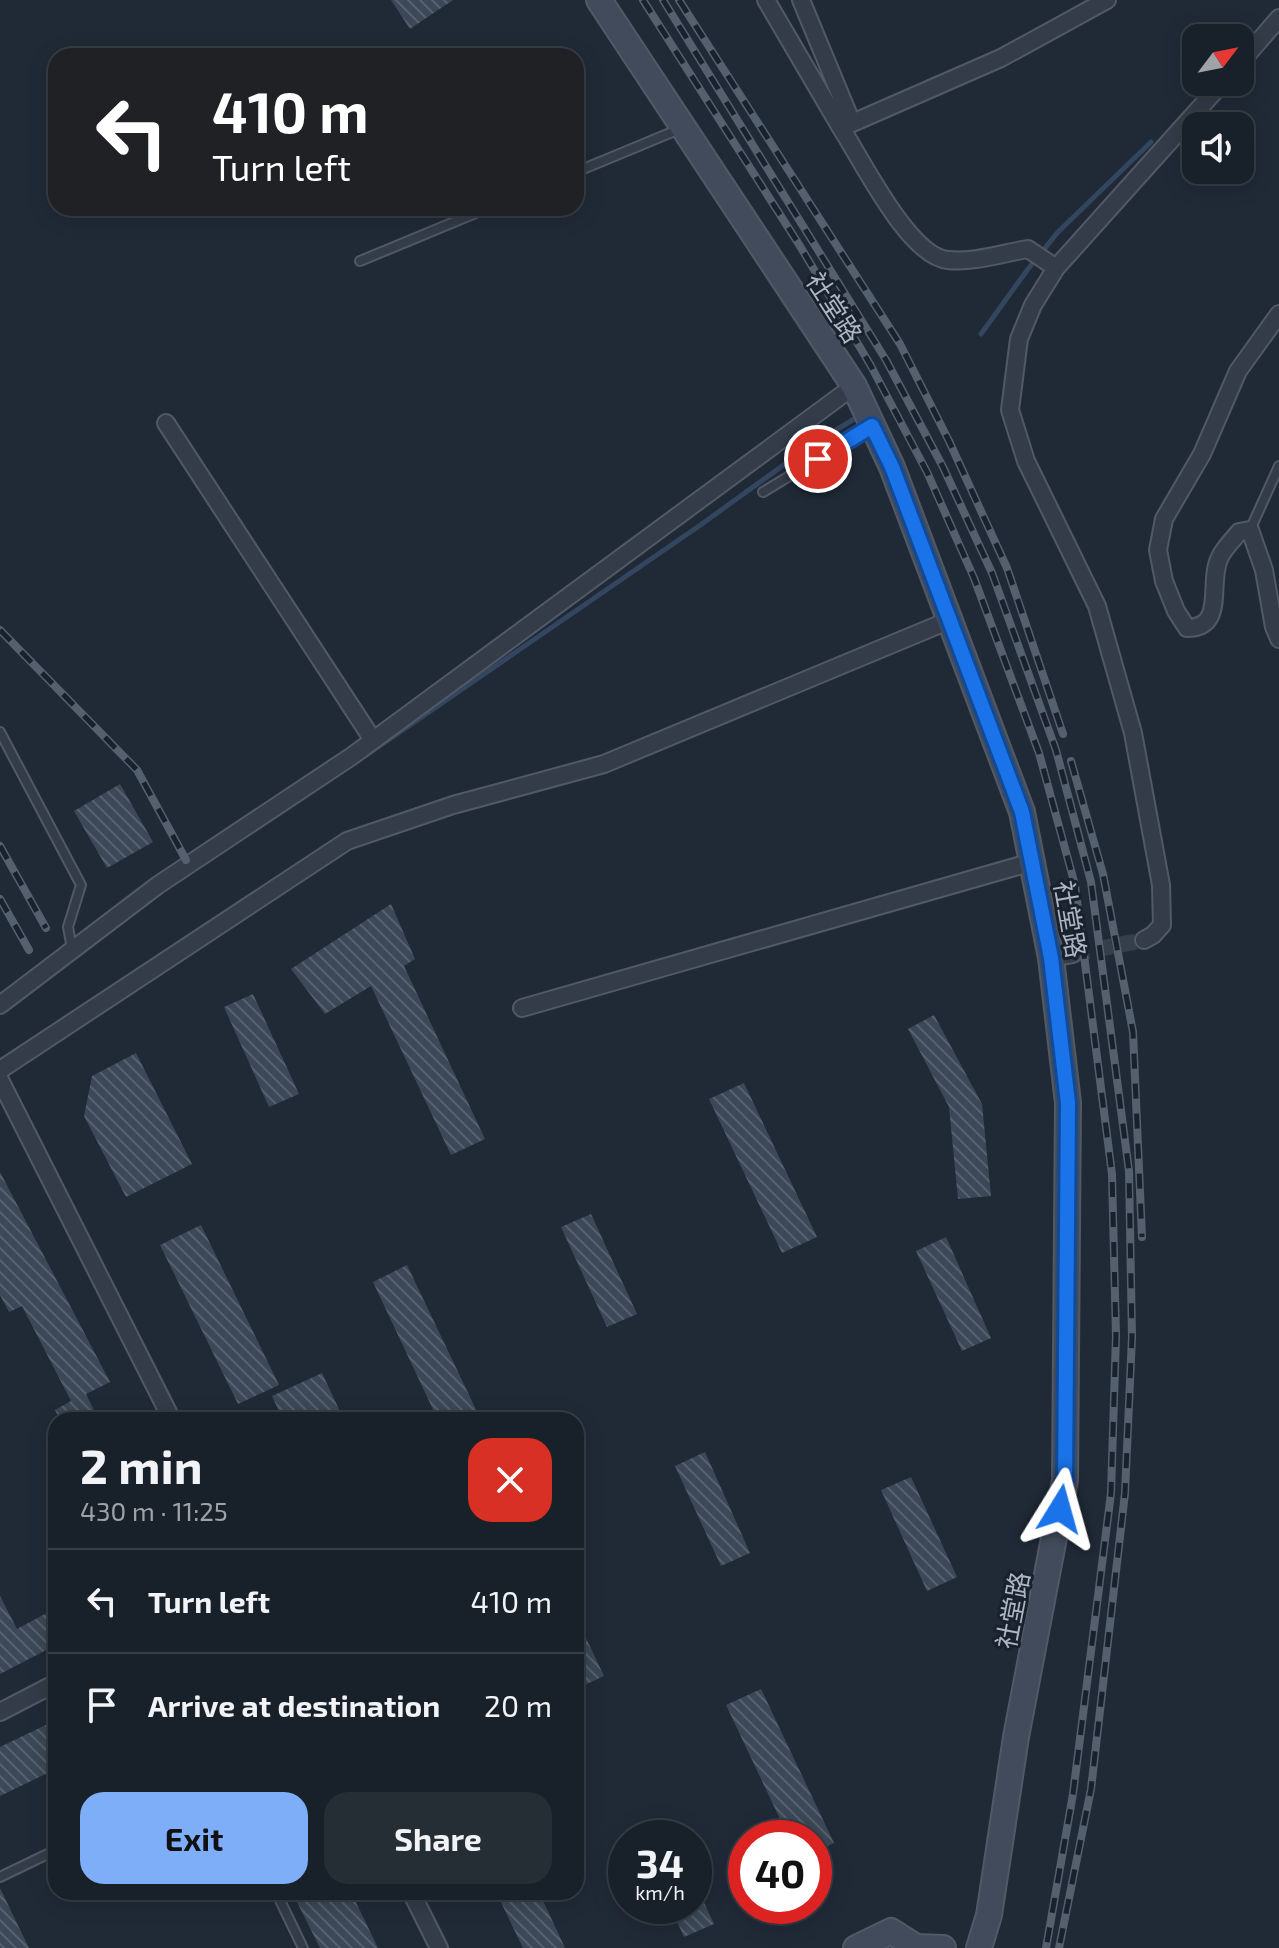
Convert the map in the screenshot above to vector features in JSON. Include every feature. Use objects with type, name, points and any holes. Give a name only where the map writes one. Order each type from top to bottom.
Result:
[{"type":"street","name":"社堂路","points":[[599,0],[854,386],[892,467],[1022,812],[1032,862],[1062,956],[1068,1103],[1065,1480],[1016,1737],[989,1915],[979,1948]]},
{"type":"street","points":[[766,0],[847,125],[902,228],[932,256],[948,260],[963,259],[1028,249],[1052,266]]},
{"type":"street","points":[[801,0],[847,125]]},
{"type":"street","points":[[847,125],[1001,58],[1107,0]]},
{"type":"street","points":[[1254,47],[1279,18]]},
{"type":"street","points":[[1144,940],[1162,925],[1161,885],[1133,733],[1097,606],[1026,461],[1010,410],[1019,339],[1052,266],[1210,96]]},
{"type":"street","points":[[1279,314],[1238,371],[1202,454],[1164,519],[1158,550],[1164,581],[1176,611],[1187,628],[1199,628],[1208,622],[1212,612],[1219,557],[1239,532],[1250,530],[1264,570],[1279,639]]},
{"type":"street","points":[[0,1005],[158,885],[373,740],[854,386]]},
{"type":"street","points":[[166,423],[373,740]]},
{"type":"street","points":[[0,1070],[347,841],[453,805],[604,764],[950,620]]},
{"type":"street","points":[[522,1008],[1032,862]]},
{"type":"street","points":[[0,1080],[168,1412]]},
{"type":"street","points":[[0,1712],[48,1687]]},
{"type":"street","points":[[415,1900],[439,1948]]},
{"type":"street","points":[[856,1948],[891,1931],[916,1947],[943,1948]]},
{"type":"lane","points":[[584,169],[683,128]]},
{"type":"lane","points":[[360,261],[469,216]]},
{"type":"lane","points":[[763,492],[872,426]]},
{"type":"lane","points":[[1250,530],[1279,466]]},
{"type":"lane","points":[[0,732],[81,885],[68,927],[72,950]]},
{"type":"lane","points":[[0,1877],[48,1854]]},
{"type":"lane","points":[[280,1900],[303,1948]]},
{"type":"building","points":[[391,0],[453,0],[410,29]]},
{"type":"building","points":[[120,784],[153,842],[107,868],[74,811]]},
{"type":"building","points":[[391,904],[415,959],[404,966],[485,1139],[451,1155],[371,986],[325,1014],[291,969]]},
{"type":"building","points":[[253,994],[299,1094],[269,1107],[224,1007]]},
{"type":"building","points":[[934,1015],[982,1104],[991,1196],[958,1199],[949,1107],[908,1029]]},
{"type":"building","points":[[136,1053],[192,1164],[126,1197],[84,1116],[92,1076]]},
{"type":"building","points":[[744,1083],[817,1237],[782,1253],[709,1099]]},
{"type":"building","points":[[0,1172],[110,1382],[86,1394],[95,1412],[56,1412],[71,1401],[22,1306],[9,1312],[0,1295]]},
{"type":"building","points":[[591,1214],[637,1314],[607,1327],[561,1227]]},
{"type":"building","points":[[201,1225],[279,1385],[238,1404],[160,1245]]},
{"type":"building","points":[[946,1237],[991,1338],[962,1351],[916,1251]]},
{"type":"building","points":[[407,1265],[477,1412],[434,1412],[373,1282]]},
{"type":"building","points":[[322,1373],[340,1412],[279,1412],[272,1396]]},
{"type":"building","points":[[705,1452],[750,1553],[721,1566],[675,1466]]},
{"type":"building","points":[[911,1477],[957,1577],[927,1591],[881,1490]]},
{"type":"building","points":[[0,1596],[17,1629],[48,1612],[48,1649],[0,1674]]},
{"type":"building","points":[[584,1634],[604,1676],[584,1685]]},
{"type":"building","points":[[761,1689],[823,1820],[780,1820],[726,1705]]},
{"type":"building","points":[[48,1724],[48,1773],[0,1796],[0,1747]]},
{"type":"building","points":[[0,1888],[29,1948],[0,1948]]},
{"type":"building","points":[[296,1900],[355,1900],[378,1948],[320,1948]]},
{"type":"building","points":[[500,1900],[543,1900],[565,1948],[523,1948]]},
{"type":"building","points":[[712,1920],[714,1924],[684,1937],[678,1924],[712,1924]]},
{"type":"waterway","points":[[981,334],[1058,232],[1151,142]]},
{"type":"waterway","points":[[365,756],[810,446],[859,416]]},
{"type":"tunnel","points":[[1073,954],[1144,940]]},
{"type":"railway","points":[[643,0],[800,246],[871,366],[927,472],[974,578],[1039,753],[1075,885],[1112,1174],[1116,1336],[1111,1493],[1073,1794],[1046,1948]]},
{"type":"railway","points":[[663,0],[886,360],[943,467],[992,573],[1056,750],[1091,882],[1129,1171],[1132,1337],[1125,1493],[1091,1789],[1059,1948]]},
{"type":"railway","points":[[679,0],[900,344],[949,441],[1007,568],[1063,734]]},
{"type":"railway","points":[[0,630],[137,770],[186,860]]},
{"type":"railway","points":[[1071,761],[1103,874],[1133,1032],[1142,1237]]},
{"type":"railway","points":[[0,846],[46,928]]},
{"type":"railway","points":[[0,899],[29,950]]},
{"type":"route","points":[[818,459],[872,426],[892,467],[1022,812],[1051,958],[1068,1103],[1065,1480],[1060,1509]]}]
